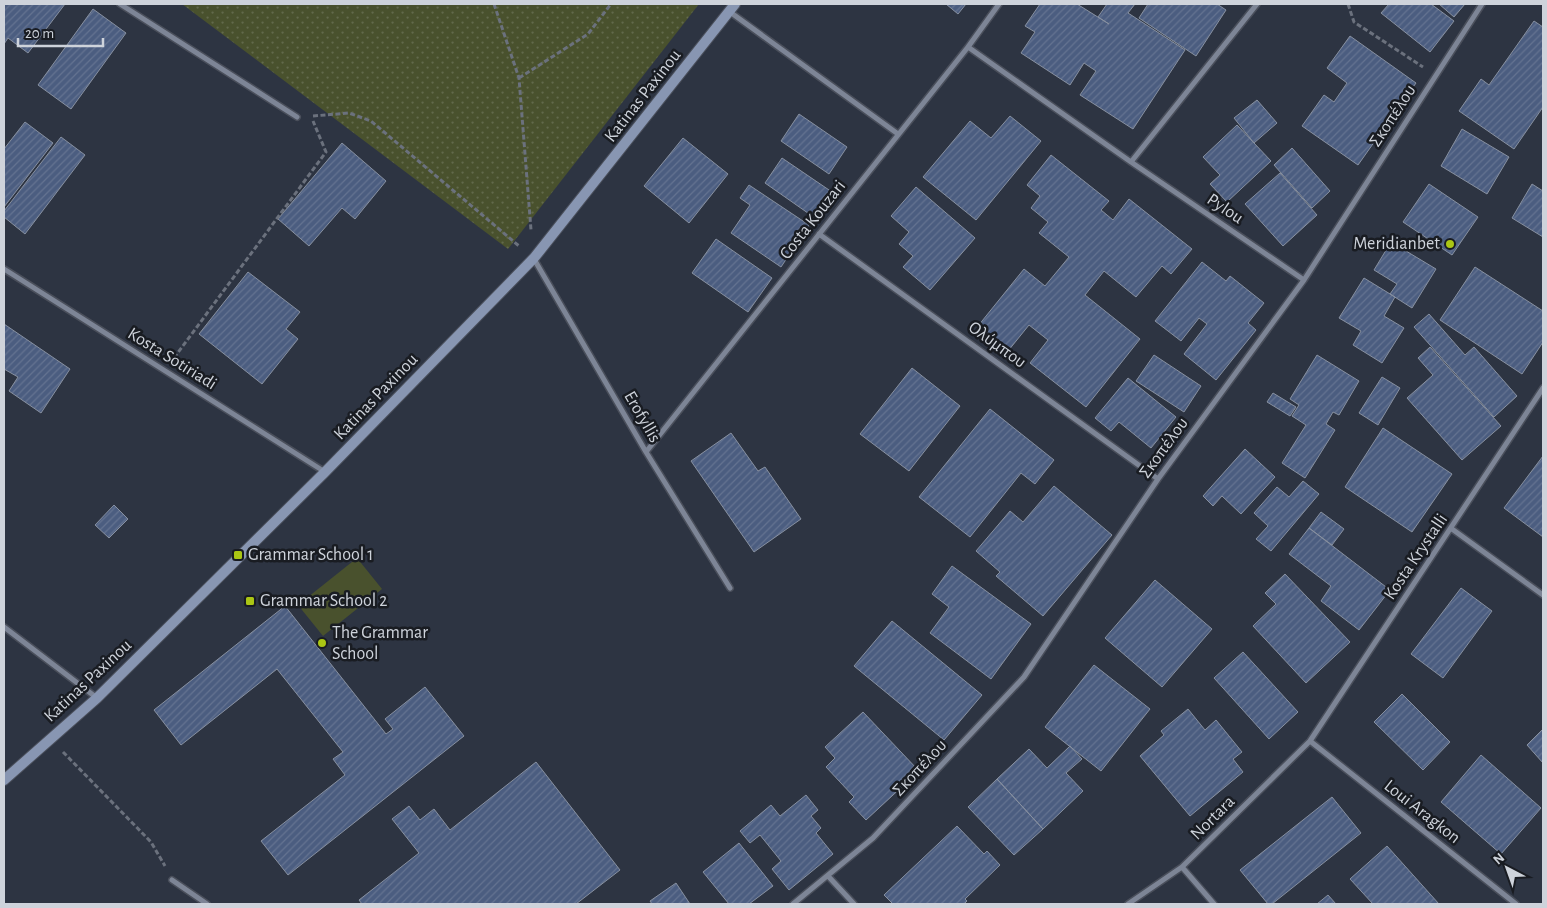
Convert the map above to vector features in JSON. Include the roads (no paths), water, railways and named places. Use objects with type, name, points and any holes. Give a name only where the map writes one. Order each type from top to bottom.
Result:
[{"type":"street","points":[[120,4],[297,117]]},
{"type":"street","name":"Costa Kouzari","points":[[646,452],[968,46],[999,4]]},
{"type":"street","points":[[1131,162],[1257,4]]},
{"type":"street","name":"Σκοπέλου","points":[[793,904],[873,838],[1024,678],[1158,479],[1304,280],[1482,4]]},
{"type":"street","points":[[733,8],[898,134]]},
{"type":"street","name":"Katinas Paxinou","points":[[4,780],[97,698],[325,472],[534,258],[733,8]]},
{"type":"street","name":"Pylou","points":[[968,46],[1131,162],[1304,280]]},
{"type":"street","name":"Ολύμπου","points":[[819,234],[1158,479]]},
{"type":"street","name":"Erofyllis","points":[[534,258],[646,452],[730,588]]},
{"type":"street","name":"Kosta Sotiriadi","points":[[4,269],[325,472]]},
{"type":"street","name":"Kosta Krystalli","points":[[1310,741],[1452,529],[1543,388]]},
{"type":"street","points":[[1452,529],[1543,595]]},
{"type":"street","points":[[4,627],[97,698]]},
{"type":"street","name":"Nortara","points":[[1128,904],[1182,868],[1310,741]]},
{"type":"street","name":"Loui Aragkon","points":[[1310,741],[1516,904]]},
{"type":"street","points":[[1182,868],[1214,904]]},
{"type":"street","points":[[828,876],[854,904]]},
{"type":"street","points":[[172,880],[207,904]]},
{"type":"place","name":"Meridianbet","points":[[1450,244]]},
{"type":"place","name":"Grammar School 1","points":[[238,555]]},
{"type":"place","name":"Grammar School 2","points":[[250,601]]},
{"type":"place","name":"The Grammar School","points":[[322,643]]}]
